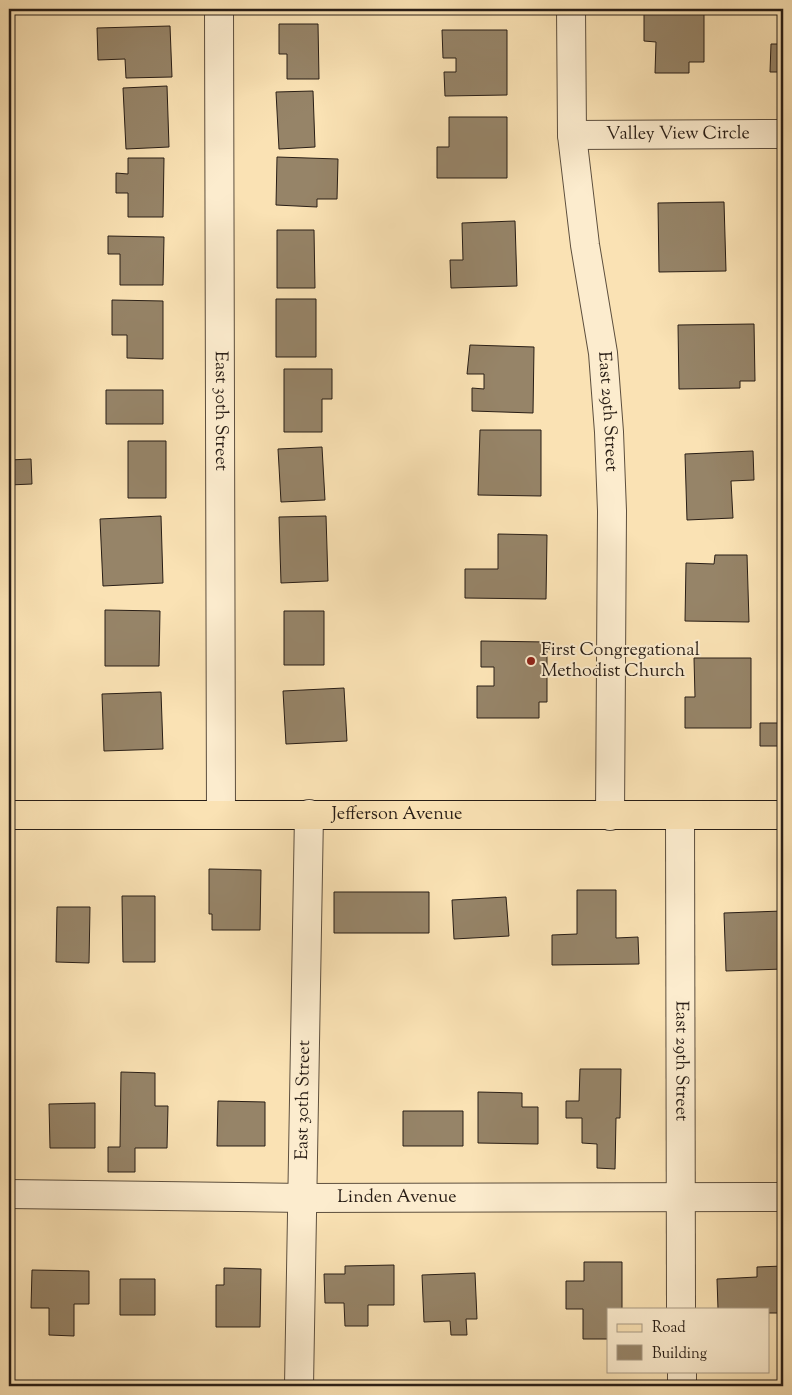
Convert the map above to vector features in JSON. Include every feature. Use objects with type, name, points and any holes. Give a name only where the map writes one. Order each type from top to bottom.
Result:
[{"type":"main road","name":"Jefferson Avenue","points":[[9,815],[783,815]]},
{"type":"street","name":"East 30th Street","points":[[219,9],[221,814]]},
{"type":"street","name":"East 29th Street","points":[[571,9],[572,135],[585,244],[603,353],[610,432],[612,510],[610,816]]},
{"type":"street","name":"Valley View Circle","points":[[572,135],[783,134]]},
{"type":"street","name":"East 30th Street","points":[[300,1386],[309,814]]},
{"type":"street","name":"East 29th Street","points":[[680,815],[681,1308]]},
{"type":"street","name":"Linden Avenue","points":[[9,1194],[303,1198],[783,1196]]},
{"type":"street","points":[[682,1372],[682,1386]]},
{"type":"building","points":[[644,9],[704,9],[704,62],[689,62],[689,73],[655,73],[656,42],[644,41]]},
{"type":"building","points":[[780,9],[783,9],[783,72],[770,72],[771,44],[779,44]]},
{"type":"building","points":[[279,24],[318,24],[319,79],[287,79],[287,54],[279,54]]},
{"type":"building","points":[[170,26],[172,77],[126,78],[125,59],[98,60],[97,28]]},
{"type":"building","points":[[442,30],[507,30],[507,95],[445,96],[444,72],[456,72],[456,58],[443,58]]},
{"type":"building","points":[[167,86],[169,147],[126,149],[123,88]]},
{"type":"building","points":[[313,91],[315,147],[279,149],[276,92]]},
{"type":"building","points":[[449,117],[507,117],[507,178],[437,178],[437,147],[449,147]]},
{"type":"building","points":[[277,157],[338,159],[337,199],[317,199],[317,207],[276,205]]},
{"type":"building","points":[[128,158],[164,158],[163,217],[128,217],[128,193],[116,193],[116,173],[128,174]]},
{"type":"building","points":[[724,202],[726,271],[659,272],[658,203]]},
{"type":"building","points":[[515,221],[517,286],[451,288],[450,260],[463,260],[462,223]]},
{"type":"building","points":[[277,230],[314,230],[315,288],[277,288]]},
{"type":"building","points":[[108,236],[164,237],[163,285],[120,285],[120,254],[108,254]]},
{"type":"building","points":[[276,299],[316,299],[316,357],[276,357]]},
{"type":"building","points":[[112,300],[163,301],[163,359],[127,358],[127,335],[112,335]]},
{"type":"building","points":[[754,324],[755,381],[740,381],[740,388],[679,389],[678,325]]},
{"type":"building","points":[[470,345],[534,347],[533,413],[472,411],[472,388],[484,389],[484,374],[467,374]]},
{"type":"building","points":[[284,369],[332,369],[332,399],[322,399],[322,432],[284,432]]},
{"type":"building","points":[[106,390],[163,390],[163,424],[106,424]]},
{"type":"building","points":[[480,430],[541,430],[541,496],[478,495]]},
{"type":"building","points":[[128,441],[166,441],[166,498],[128,498]]},
{"type":"building","points":[[322,447],[325,500],[281,502],[278,449]]},
{"type":"building","points":[[753,451],[754,480],[731,481],[733,518],[687,520],[685,454]]},
{"type":"building","points":[[31,459],[32,484],[9,485],[9,460]]},
{"type":"building","points":[[161,516],[163,583],[103,586],[100,519]]},
{"type":"building","points":[[326,516],[328,581],[281,583],[279,517]]},
{"type":"building","points":[[498,534],[547,535],[546,599],[465,598],[465,569],[498,569]]},
{"type":"building","points":[[779,544],[783,544],[783,580],[779,580]]},
{"type":"building","points":[[715,555],[747,555],[749,622],[685,621],[686,563],[714,564]]},
{"type":"building","points":[[105,610],[160,611],[159,666],[105,666]]},
{"type":"building","points":[[284,611],[324,611],[324,665],[284,665]]},
{"type":"building","points":[[481,641],[547,642],[547,702],[539,702],[539,718],[477,718],[477,686],[494,686],[494,667],[481,667]]},
{"type":"building","points":[[694,658],[751,658],[751,728],[685,728],[685,697],[695,697]]},
{"type":"building","points":[[344,688],[347,741],[286,744],[283,691]]},
{"type":"building","points":[[161,692],[163,749],[104,751],[102,694]]},
{"type":"building","points":[[760,723],[783,723],[783,746],[760,746]]},
{"type":"building","points":[[209,869],[261,870],[260,930],[212,930],[212,914],[209,914]]},
{"type":"building","points":[[577,890],[616,890],[616,938],[638,937],[639,964],[552,965],[552,935],[577,934]]},
{"type":"building","points":[[334,892],[429,892],[429,933],[334,933]]},
{"type":"building","points":[[122,896],[155,896],[155,962],[123,962]]},
{"type":"building","points":[[506,897],[509,936],[454,939],[452,900]]},
{"type":"building","points":[[57,907],[90,907],[89,963],[56,962]]},
{"type":"building","points":[[783,911],[783,969],[726,971],[724,913]]},
{"type":"building","points":[[580,1069],[621,1069],[620,1118],[616,1118],[615,1169],[597,1168],[597,1144],[582,1143],[582,1118],[566,1118],[566,1101],[579,1101]]},
{"type":"building","points":[[121,1072],[155,1073],[155,1106],[168,1106],[167,1148],[135,1148],[135,1172],[108,1172],[108,1147],[120,1147]]},
{"type":"building","points":[[478,1092],[522,1093],[522,1107],[538,1107],[538,1144],[478,1143]]},
{"type":"building","points":[[218,1101],[265,1102],[265,1146],[217,1146]]},
{"type":"building","points":[[95,1103],[95,1148],[50,1148],[49,1104]]},
{"type":"building","points":[[403,1111],[463,1111],[463,1146],[403,1146]]},
{"type":"building","points":[[584,1262],[622,1262],[622,1308],[607,1308],[607,1339],[583,1339],[583,1309],[566,1309],[566,1281],[584,1281]]},
{"type":"building","points":[[394,1265],[394,1305],[368,1305],[368,1326],[345,1326],[344,1303],[325,1303],[324,1274],[345,1274],[345,1266]]},
{"type":"building","points":[[783,1266],[783,1313],[770,1313],[770,1308],[718,1308],[717,1279],[757,1277],[757,1267]]},
{"type":"building","points":[[224,1268],[261,1269],[260,1327],[216,1327],[216,1285],[224,1285]]},
{"type":"building","points":[[32,1270],[89,1271],[89,1304],[74,1304],[74,1336],[49,1335],[49,1308],[31,1308]]},
{"type":"building","points":[[475,1273],[477,1319],[466,1319],[467,1335],[451,1335],[450,1321],[424,1322],[422,1275]]},
{"type":"building","points":[[120,1279],[155,1279],[155,1315],[120,1315]]},
{"type":"place","name":"First Congregational Methodist Church","points":[[531,661]]}]
